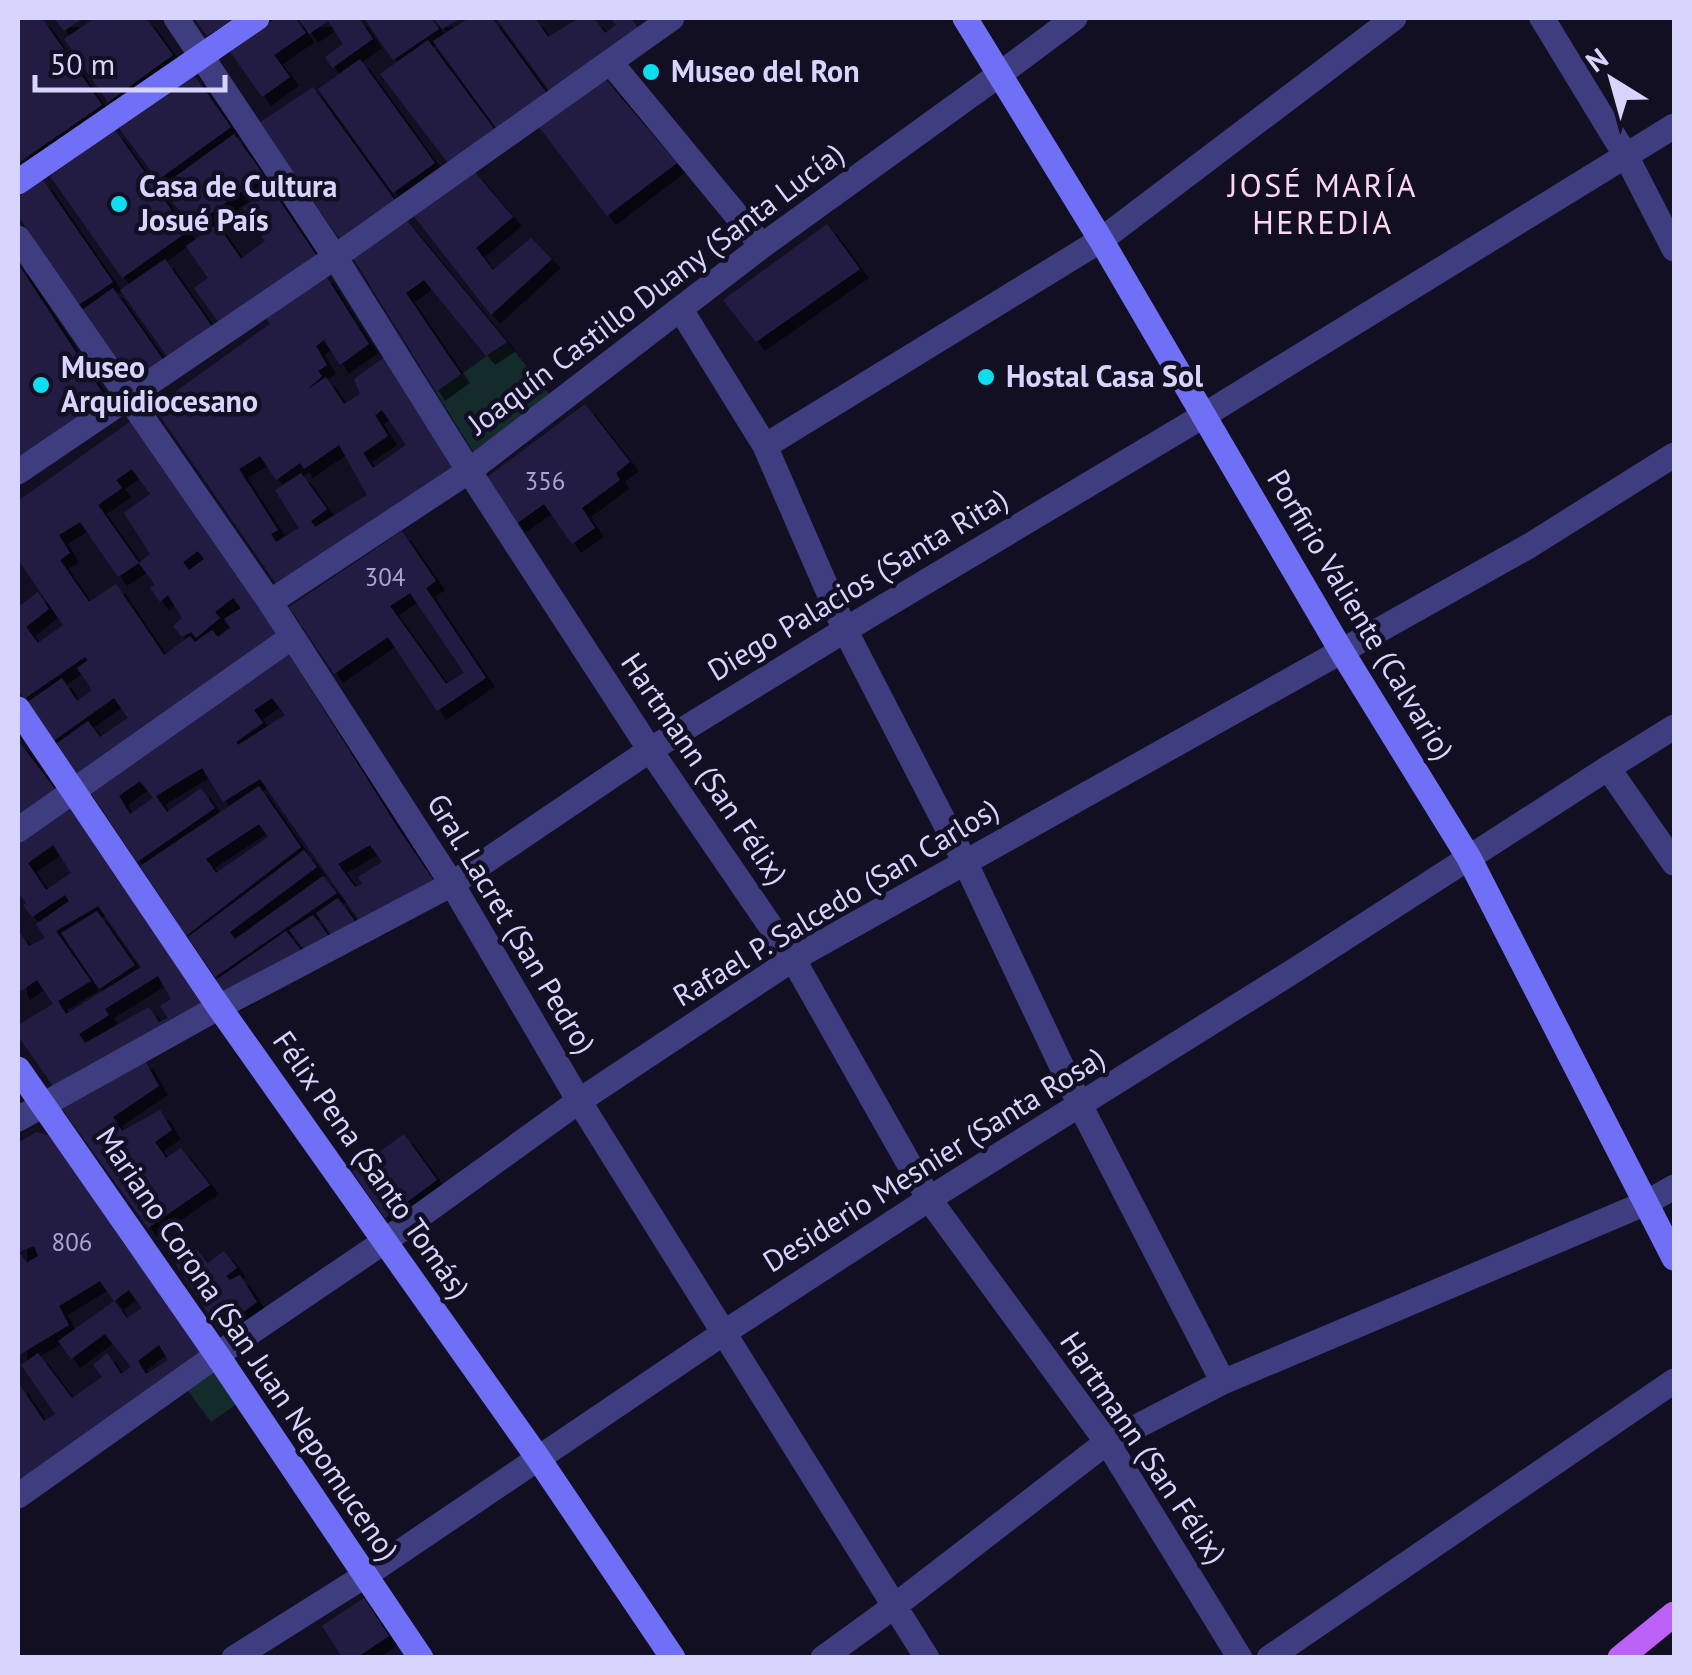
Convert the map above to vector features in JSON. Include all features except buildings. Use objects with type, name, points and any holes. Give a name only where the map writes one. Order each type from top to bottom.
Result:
[{"type":"main road","points":[[1620,1658],[1674,1614]]},
{"type":"street","name":"Hartmann (San Félix)","points":[[176,18],[335,257],[650,750],[793,959],[928,1199],[1107,1442],[1240,1658]]},
{"type":"street","points":[[18,182],[257,18]]},
{"type":"street","name":"Porfirio Valiente (Calvario)","points":[[966,18],[1342,652],[1469,858],[1674,1258]]},
{"type":"street","name":"Joaquín Castillo Duany (Santa Lucía)","points":[[270,602],[469,471],[762,246],[1074,18]]},
{"type":"street","points":[[765,446],[1101,240],[1394,18]]},
{"type":"street","points":[[1542,18],[1626,156],[1674,249]]},
{"type":"street","points":[[18,472],[611,63],[657,22]]},
{"type":"street","points":[[611,63],[762,246]]},
{"type":"street","name":"Diego Palacios (Santa Rita)","points":[[18,1119],[452,884],[650,750],[1674,126]]},
{"type":"street","name":"Gral. Lacret (San Pedro)","points":[[18,238],[270,602],[452,884],[579,1101],[927,1658]]},
{"type":"street","points":[[682,310],[765,446],[844,630],[966,862],[1080,1104],[1223,1382]]},
{"type":"street","name":"Rafael P. Salcedo (San Carlos)","points":[[18,1496],[579,1101],[793,959],[1529,546],[1674,455]]},
{"type":"street","points":[[18,830],[292,637]]},
{"type":"street","name":"Félix Pena (Santo Tomás)","points":[[18,709],[219,1007],[538,1458],[672,1658]]},
{"type":"street","name":"Desiderio Mesnier (Santa Rosa)","points":[[234,1658],[366,1575],[928,1199],[1674,727]]},
{"type":"street","points":[[1608,768],[1674,863]]},
{"type":"street","name":"Mariano Corona (San Juan Nepomuceno)","points":[[18,1069],[421,1658]]},
{"type":"street","points":[[824,1658],[1107,1442],[1223,1382],[1674,1188]]},
{"type":"street","points":[[1269,1658],[1674,1381]]},
{"type":"green space","points":[[507,342],[549,394],[474,453],[436,392]]},
{"type":"green space","points":[[213,1369],[238,1403],[211,1422],[186,1388]]},
{"type":"place","name":"Museo del Ron","points":[[651,72]]},
{"type":"place","name":"Casa de Cultura Josué País","points":[[119,204]]},
{"type":"place","name":"Hostal Casa Sol","points":[[986,377]]},
{"type":"place","name":"Museo Arquidiocesano","points":[[41,385]]},
{"type":"district","name":"JOSÉ MARÍA HEREDIA","points":[[1323,204]]}]
